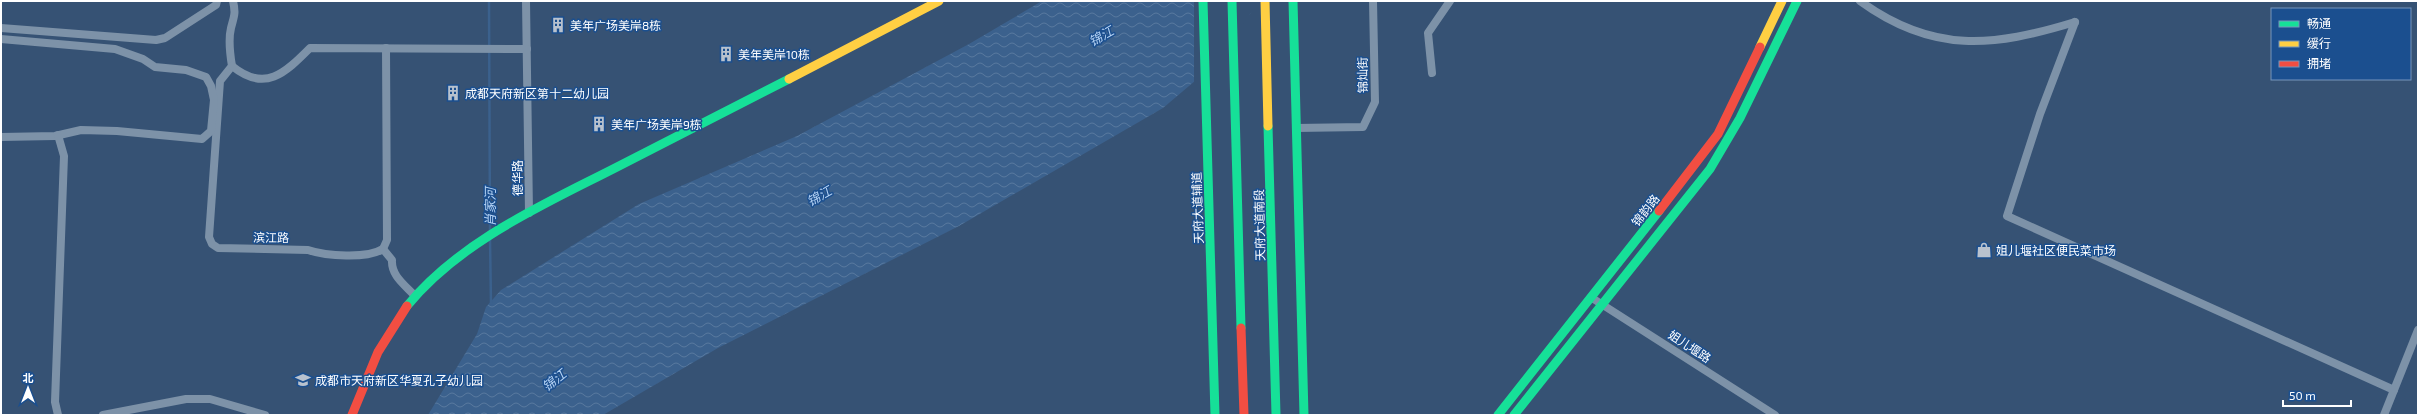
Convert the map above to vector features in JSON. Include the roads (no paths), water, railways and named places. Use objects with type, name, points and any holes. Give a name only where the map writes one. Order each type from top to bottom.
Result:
[{"type":"street","points":[[1,28],[156,40],[165,38],[216,4],[217,1]]},
{"type":"street","points":[[233,1],[236,14],[231,29],[230,54],[232,66],[245,77],[276,78],[287,71],[310,48],[527,49]]},
{"type":"street","name":"德华路","points":[[415,296],[457,258],[529,213],[526,1]]},
{"type":"street","points":[[529,213],[939,1]]},
{"type":"street","name":"天府大道辅道","points":[[1203,1],[1215,415]]},
{"type":"street","name":"天府大道南段","points":[[1232,1],[1244,415]]},
{"type":"street","name":"天府大道南段","points":[[1265,1],[1276,415]]},
{"type":"street","points":[[1293,1],[1304,415]]},
{"type":"street","name":"锦灿街","points":[[1296,128],[1363,127],[1375,102],[1373,1]]},
{"type":"street","points":[[1432,73],[1428,33],[1450,1]]},
{"type":"street","name":"锦韵路","points":[[1498,415],[1592,298],[1718,134],[1782,1]]},
{"type":"street","name":"锦韵路","points":[[1514,415],[1710,169],[1740,118],[1797,1]]},
{"type":"street","points":[[1860,1],[1900,26],[1928,36],[1953,39],[1986,42],[2016,39],[2075,22],[2040,114],[2008,216],[2394,390]]},
{"type":"street","points":[[1,39],[115,49],[143,59],[154,67],[186,70],[206,77],[211,86],[214,100],[211,131],[202,139],[117,131],[81,130],[58,135],[1,137]]},
{"type":"street","points":[[352,415],[374,358],[415,296],[396,275],[392,269],[392,260],[383,249],[387,240],[386,48]]},
{"type":"street","name":"滨江路","points":[[232,66],[220,81],[210,237],[212,244],[218,248],[308,250],[322,254],[374,254],[383,249]]},
{"type":"street","points":[[58,135],[64,156],[55,402],[58,415]]},
{"type":"street","name":"姐儿堰路","points":[[1592,298],[1775,415]]},
{"type":"street","points":[[2384,415],[2418,330]]},
{"type":"street","points":[[103,415],[186,399],[210,399],[265,415]]},
{"type":"water","name":"锦江","points":[[1042,1],[1260,1],[1202,75],[1163,108],[959,226],[718,348],[603,415],[428,415],[477,334],[486,307],[501,290],[639,204],[797,136],[969,44]]},
{"type":"waterway","name":"肖家河","points":[[489,1],[490,230]]},
{"type":"waterway","name":"肖家河","points":[[490,239],[491,304]]},
{"type":"place","name":"美年广场美岸8栋","points":[[558,25]]},
{"type":"place","name":"美年美岸10栋","points":[[726,54]]},
{"type":"place","name":"成都天府新区第十二幼儿园","points":[[453,93]]},
{"type":"place","name":"美年广场美岸9栋","points":[[599,124]]},
{"type":"place","name":"姐儿堰社区便民菜市场","points":[[1984,250]]},
{"type":"place","name":"成都市天府新区华夏孔子幼儿园","points":[[303,380]]}]
